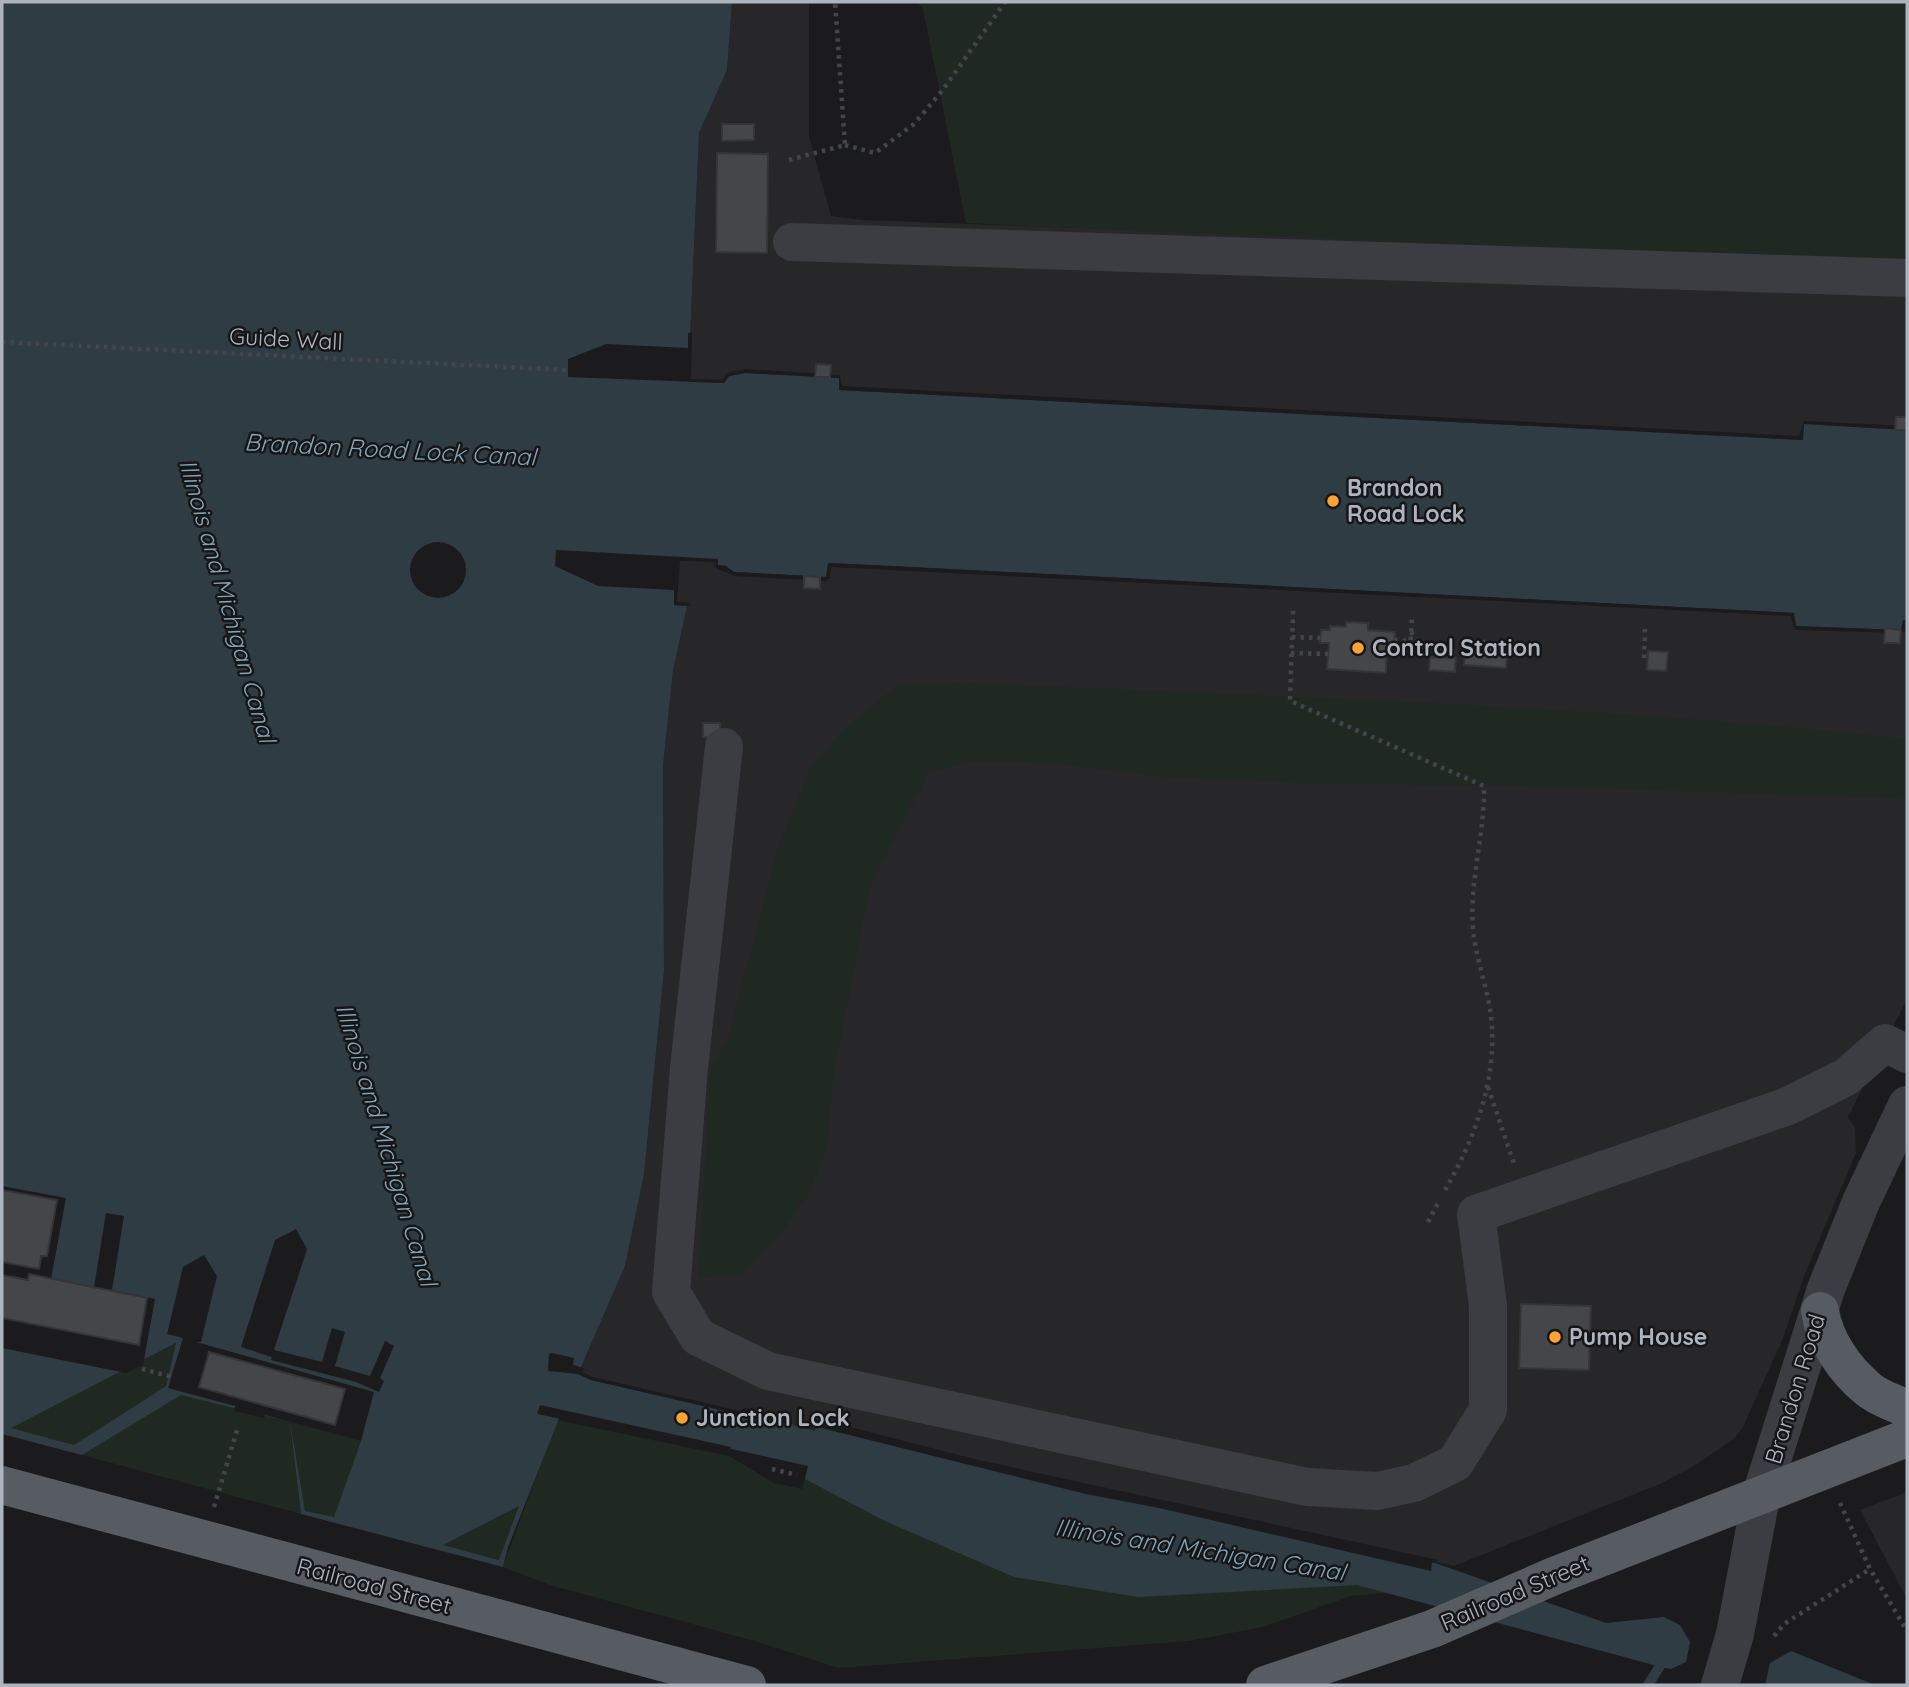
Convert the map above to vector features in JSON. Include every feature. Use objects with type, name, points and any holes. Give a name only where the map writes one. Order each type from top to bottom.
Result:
[{"type":"main road","points":[[1819,1311],[1823,1330],[1841,1360],[1869,1391],[1907,1409]]},
{"type":"main road","name":"Railroad Street","points":[[1265,1685],[1432,1629],[1554,1576],[1762,1492],[1825,1471],[1907,1438]]},
{"type":"main road","name":"Railroad Street","points":[[2,1485],[747,1685]]},
{"type":"street","points":[[792,242],[1907,278]]},
{"type":"street","points":[[724,747],[689,1068],[671,1292],[698,1337],[768,1371],[1307,1488],[1377,1491],[1414,1483],[1455,1463],[1488,1410],[1488,1306],[1476,1214],[1788,1106],[1846,1077],[1885,1043],[1907,1054]]},
{"type":"street","name":"Brandon Road","points":[[1720,1685],[1735,1634],[1762,1492],[1819,1311],[1861,1202],[1907,1105]]},
{"type":"path","points":[[835,2],[845,145]]},
{"type":"path","points":[[789,160],[845,145],[875,153],[914,124],[942,91],[1004,2]]},
{"type":"path","name":"Guide Wall","points":[[2,342],[568,370]]},
{"type":"path","points":[[1293,611],[1290,701],[1484,786],[1473,929],[1492,1027],[1488,1087],[1467,1148],[1427,1222]]},
{"type":"path","points":[[1387,649],[1410,651],[1412,617]]},
{"type":"path","points":[[1645,629],[1644,659],[1648,659]]},
{"type":"path","points":[[1411,632],[1429,654],[1463,654],[1462,641],[1485,642]]},
{"type":"path","points":[[1292,637],[1320,638]]},
{"type":"path","points":[[1394,640],[1411,640]]},
{"type":"path","points":[[1291,653],[1328,654]]},
{"type":"path","points":[[1488,1087],[1526,1198]]},
{"type":"path","points":[[142,1369],[173,1377]]},
{"type":"path","points":[[219,1492],[238,1427]]},
{"type":"path","points":[[772,1469],[797,1475]]},
{"type":"path","points":[[1825,1471],[1870,1569],[1907,1631]]},
{"type":"path","points":[[1769,1641],[1784,1624],[1870,1569]]},
{"type":"shaded area","points":[[732,2],[809,2],[809,137],[831,216],[862,220],[1907,258],[1907,430],[1803,440],[688,383],[699,133],[727,70]]},
{"type":"shaded area","points":[[917,2],[1907,2],[1907,263],[966,223],[923,9]]},
{"type":"shaded area","points":[[677,557],[718,559],[734,572],[820,577],[828,563],[1907,620],[1907,999],[1848,1117],[1855,1128],[1856,1153],[1804,1276],[1783,1338],[1743,1427],[1734,1439],[1694,1466],[1660,1484],[1454,1566],[1081,1486],[819,1422],[816,1431],[743,1415],[591,1380],[578,1374],[625,1266],[644,1174],[664,971],[663,766],[673,671],[687,606],[674,605]]},
{"type":"shaded area","points":[[971,683],[1556,710],[1790,727],[1907,739],[1907,799],[1563,787],[1302,783],[1166,777],[1049,763],[971,761],[929,772],[870,887],[833,1076],[828,1144],[810,1192],[780,1235],[742,1274],[698,1278],[711,1067],[727,1041],[778,847],[811,766],[846,727],[899,684]]},
{"type":"shaded area","points":[[177,1343],[166,1386],[74,1445],[10,1428]]},
{"type":"shaded area","points":[[181,1394],[361,1441],[334,1518],[305,1511],[293,1449],[301,1514],[82,1455]]},
{"type":"shaded area","points":[[557,1420],[729,1456],[774,1483],[802,1489],[808,1467],[878,1436],[1387,1593],[1351,1596],[1263,1627],[1189,1641],[839,1668],[751,1640],[550,1585],[503,1567]]},
{"type":"shaded area","points":[[1907,1492],[1907,1599],[1860,1510]]},
{"type":"shaded area","points":[[520,1505],[500,1560],[442,1545]]},
{"type":"water","points":[[2,2],[732,2],[727,70],[699,133],[688,382],[724,383],[729,376],[745,373],[839,378],[839,390],[1802,440],[1804,424],[1907,430],[1907,620],[1904,620],[1901,630],[1795,626],[1794,613],[828,563],[827,577],[734,572],[726,566],[718,565],[718,559],[677,558],[674,605],[687,606],[673,671],[663,766],[664,971],[644,1174],[625,1266],[578,1374],[591,1380],[742,1415],[744,1411],[815,1431],[818,1422],[974,1462],[1421,1558],[1606,1623],[1664,1617],[1680,1625],[1690,1642],[1686,1662],[1671,1669],[1661,1667],[1357,1585],[1138,1597],[1014,1577],[885,1521],[805,1479],[808,1466],[562,1411],[508,1547],[503,1567],[301,1514],[290,1422],[181,1395],[82,1455],[2,1434]],"holes":[[[176,1343],[166,1386],[74,1445],[11,1428]],[[290,1422],[361,1441],[334,1517],[305,1511]],[[519,1506],[499,1560],[443,1545]]]},
{"type":"water","points":[[1791,1651],[1875,1685],[1765,1685],[1770,1663]]},
{"type":"pier","points":[[688,333],[692,333],[691,379],[722,380],[727,373],[746,369],[840,375],[842,386],[1799,436],[1804,421],[1907,426],[1907,430],[1804,424],[1803,440],[839,390],[839,378],[746,373],[729,376],[724,383],[568,377],[568,359],[606,344],[688,348]]},
{"type":"pier","points":[[438,542],[449,544],[458,550],[464,559],[464,581],[458,590],[449,596],[438,598],[427,596],[418,590],[412,581],[410,570],[412,559],[418,550],[427,544]]},
{"type":"pier","points":[[556,550],[718,559],[718,565],[726,566],[734,572],[826,577],[828,563],[1794,613],[1796,626],[1901,630],[1903,620],[1907,620],[1907,624],[1906,631],[1901,633],[1795,630],[1791,616],[831,567],[830,578],[826,581],[734,576],[716,568],[715,562],[680,561],[677,602],[689,602],[691,606],[674,605],[674,590],[598,586],[555,566]]},
{"type":"pier","points":[[2,1186],[66,1198],[51,1279],[94,1287],[106,1213],[124,1216],[112,1290],[155,1299],[143,1365],[126,1373],[2,1348]]},
{"type":"pier","points":[[296,1229],[307,1249],[274,1350],[322,1362],[332,1328],[345,1332],[335,1366],[370,1376],[385,1341],[394,1346],[380,1378],[384,1381],[379,1392],[356,1382],[271,1360],[272,1357],[241,1347],[275,1240]]},
{"type":"pier","points":[[204,1255],[217,1276],[201,1342],[196,1342],[374,1392],[361,1441],[265,1415],[263,1418],[234,1411],[235,1406],[168,1388],[183,1338],[167,1334],[183,1267]]},
{"type":"pier","points":[[549,1354],[574,1358],[573,1365],[584,1368],[583,1372],[593,1377],[740,1411],[744,1408],[765,1413],[789,1421],[788,1425],[744,1412],[743,1415],[591,1380],[578,1374],[548,1371]]},
{"type":"pier","points":[[540,1405],[731,1447],[729,1454],[727,1450],[587,1418],[563,1415],[561,1419],[537,1414]]},
{"type":"pier","points":[[819,1419],[974,1459],[1438,1560],[1432,1563],[1431,1571],[1159,1508],[1086,1494],[817,1427]]},
{"type":"building","points":[[722,124],[754,124],[754,140],[722,141]]},
{"type":"building","points":[[717,153],[768,154],[767,253],[716,252]]},
{"type":"building","points":[[816,364],[831,365],[830,377],[815,377]]},
{"type":"building","points":[[1896,417],[1907,417],[1907,430],[1895,430]]},
{"type":"building","points":[[804,576],[820,577],[820,589],[804,588]]},
{"type":"building","name":"Control Station","points":[[1346,622],[1368,623],[1368,630],[1395,632],[1394,646],[1387,645],[1386,673],[1327,669],[1329,643],[1320,643],[1321,630],[1330,630],[1330,626],[1346,627]]},
{"type":"building","points":[[1885,628],[1901,630],[1900,643],[1884,643]]},
{"type":"building","points":[[1465,643],[1508,646],[1506,668],[1464,665]]},
{"type":"building","points":[[1648,651],[1668,652],[1666,671],[1647,670]]},
{"type":"building","points":[[1430,657],[1456,658],[1455,672],[1429,670]]},
{"type":"building","points":[[703,723],[720,723],[720,738],[703,737]]},
{"type":"building","points":[[2,1190],[57,1200],[47,1256],[41,1256],[39,1269],[2,1262]]},
{"type":"building","points":[[29,1274],[147,1298],[139,1345],[2,1318],[2,1275],[28,1280]]},
{"type":"building","name":"Pump House","points":[[1521,1304],[1591,1306],[1589,1370],[1519,1368]]},
{"type":"building","points":[[209,1352],[345,1389],[335,1425],[199,1387]]},
{"type":"waterway","points":[[1648,1685],[1667,1655]]},
{"type":"place","name":"Brandon Road Lock","points":[[1333,501]]},
{"type":"place","name":"Control Station","points":[[1358,648]]},
{"type":"place","name":"Pump House","points":[[1555,1337]]},
{"type":"place","name":"Junction Lock","points":[[682,1418]]},
{"type":"water label","name":"Brandon Road Lock Canal","points":[[390,450]]},
{"type":"water label","name":"Illinois and Michigan Canal","points":[[227,601]]},
{"type":"water label","name":"Illinois and Michigan Canal","points":[[386,1145]]},
{"type":"water label","name":"Illinois and Michigan Canal","points":[[1200,1550]]}]
